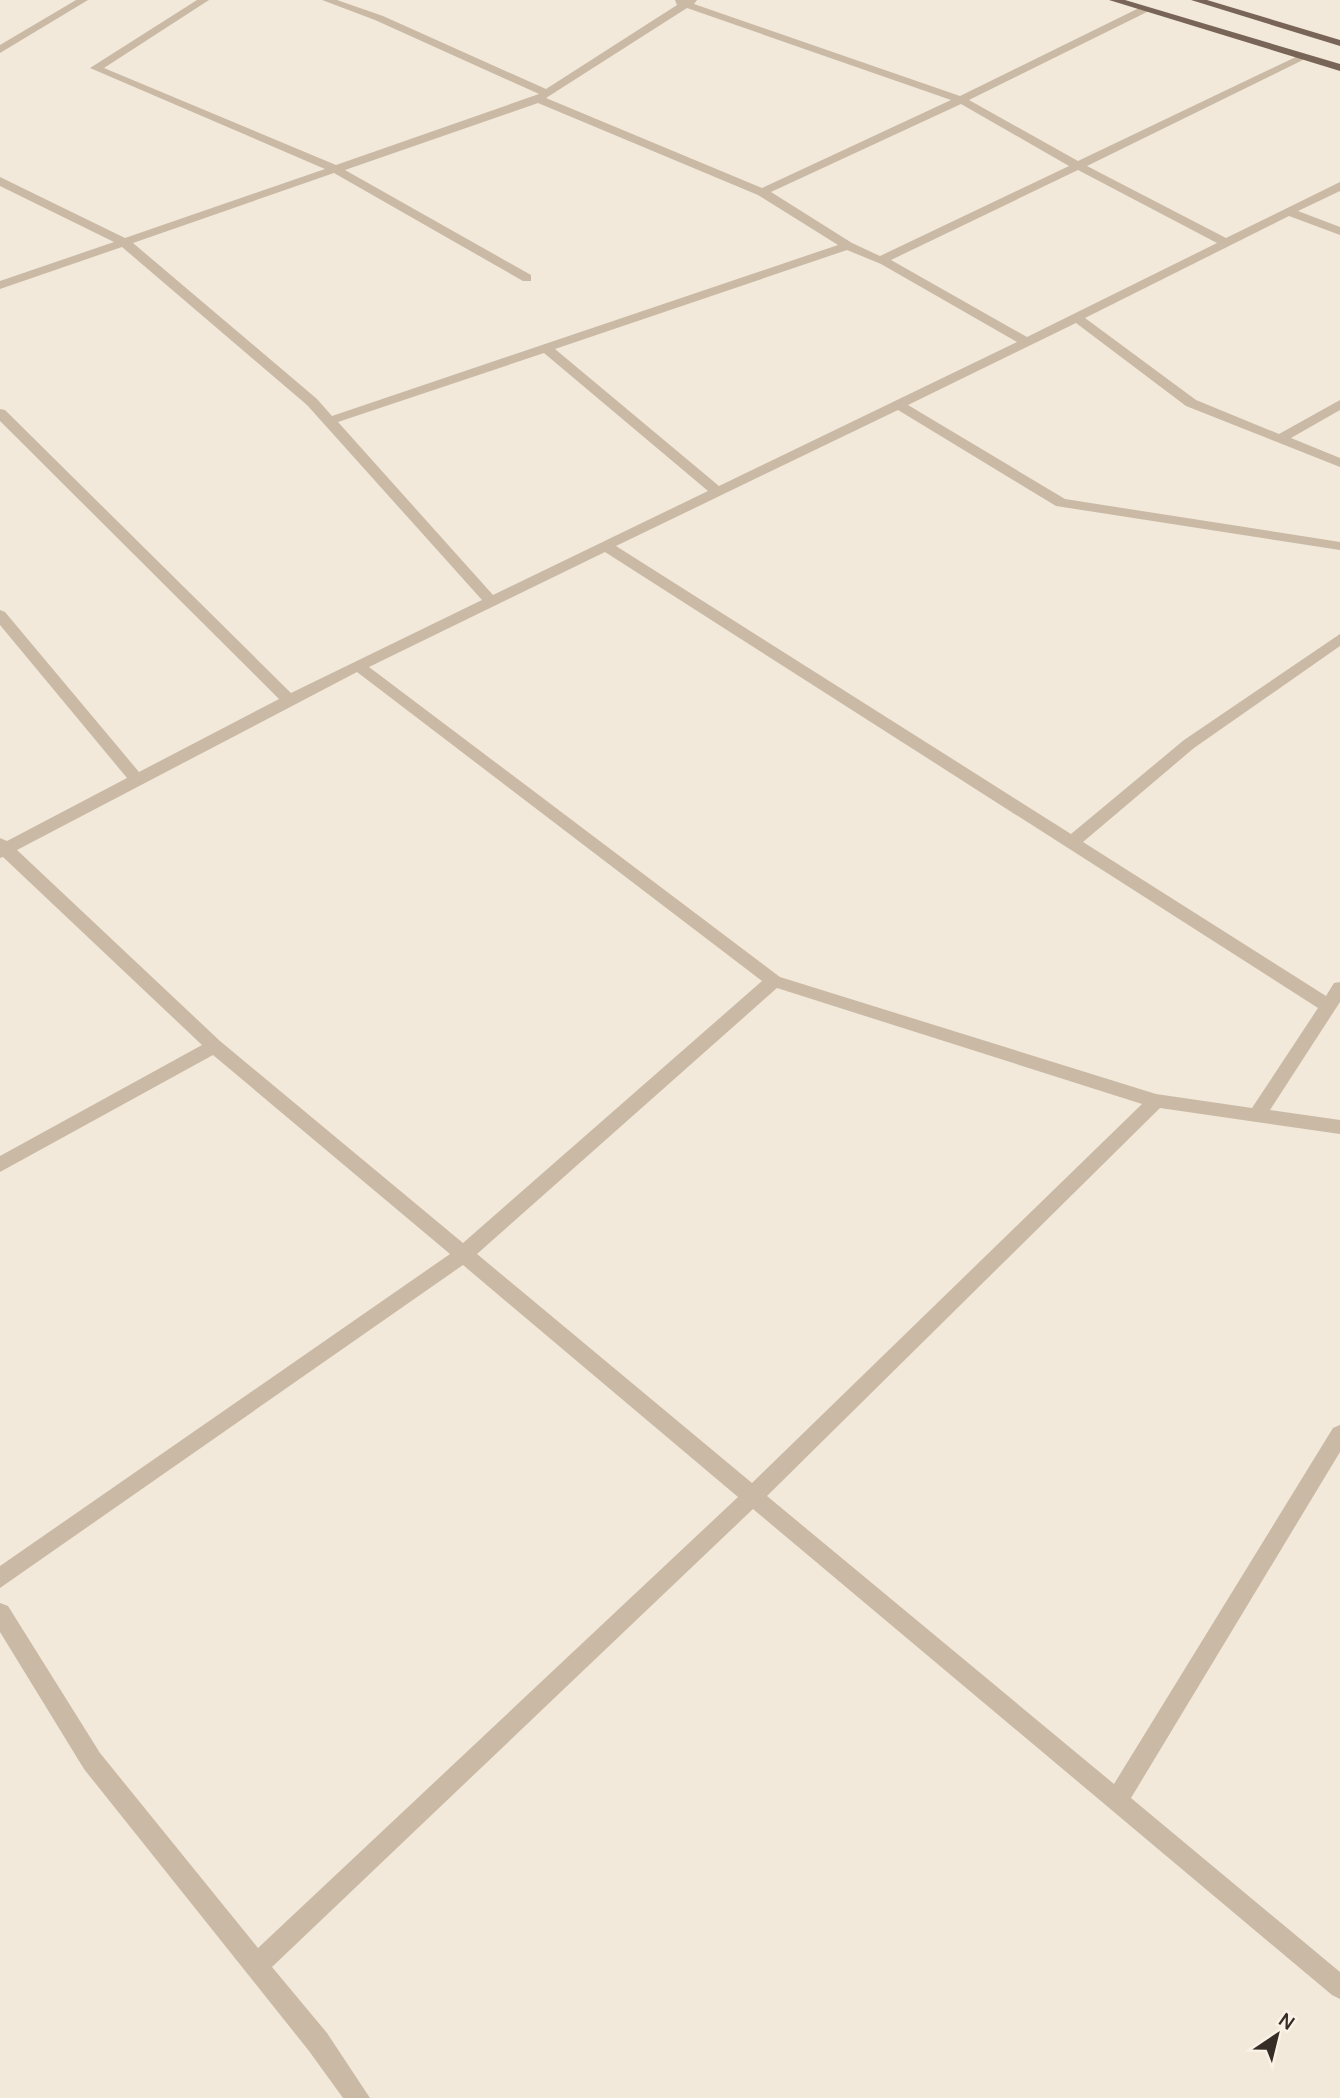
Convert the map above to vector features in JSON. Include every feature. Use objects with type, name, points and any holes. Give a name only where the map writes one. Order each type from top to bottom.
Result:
[{"type":"main road","points":[[1114,0],[1340,68]]},
{"type":"main road","points":[[1196,0],[1340,43]]},
{"type":"street","points":[[0,50],[83,0]]},
{"type":"street","points":[[204,0],[96,68],[335,169],[527,278]]},
{"type":"street","points":[[327,0],[379,18],[542,96],[762,191],[848,246],[882,260],[1027,342]]},
{"type":"street","points":[[672,0],[689,2],[961,100],[1078,166],[1227,243]]},
{"type":"street","points":[[0,285],[542,96],[689,2]]},
{"type":"street","points":[[762,191],[961,100],[1144,9]]},
{"type":"street","points":[[882,260],[1304,57]]},
{"type":"street","points":[[0,181],[124,242],[312,402],[491,601]]},
{"type":"street","points":[[1340,186],[1027,342],[289,700],[2,848],[214,1046],[1340,1987]]},
{"type":"street","points":[[1289,212],[1340,231]]},
{"type":"street","points":[[329,421],[848,246]]},
{"type":"street","points":[[1076,317],[1191,403],[1340,463]]},
{"type":"street","points":[[546,348],[718,492]]},
{"type":"street","points":[[898,404],[1061,503],[1340,546]]},
{"type":"street","points":[[1280,439],[1340,404]]},
{"type":"street","points":[[0,413],[289,700]]},
{"type":"street","points":[[606,546],[1328,1006]]},
{"type":"street","points":[[0,615],[137,780]]},
{"type":"street","points":[[1072,842],[1189,744],[1340,639]]},
{"type":"street","points":[[358,666],[774,981],[1156,1101],[1340,1127]]},
{"type":"street","points":[[0,1578],[464,1254],[774,981]]},
{"type":"street","points":[[1257,1115],[1340,988]]},
{"type":"street","points":[[0,1165],[214,1046]]},
{"type":"street","points":[[257,1965],[753,1496],[1156,1101]]},
{"type":"street","points":[[1117,1800],[1340,1434]]},
{"type":"street","points":[[0,1613],[92,1761],[318,2042],[358,2098]]}]
